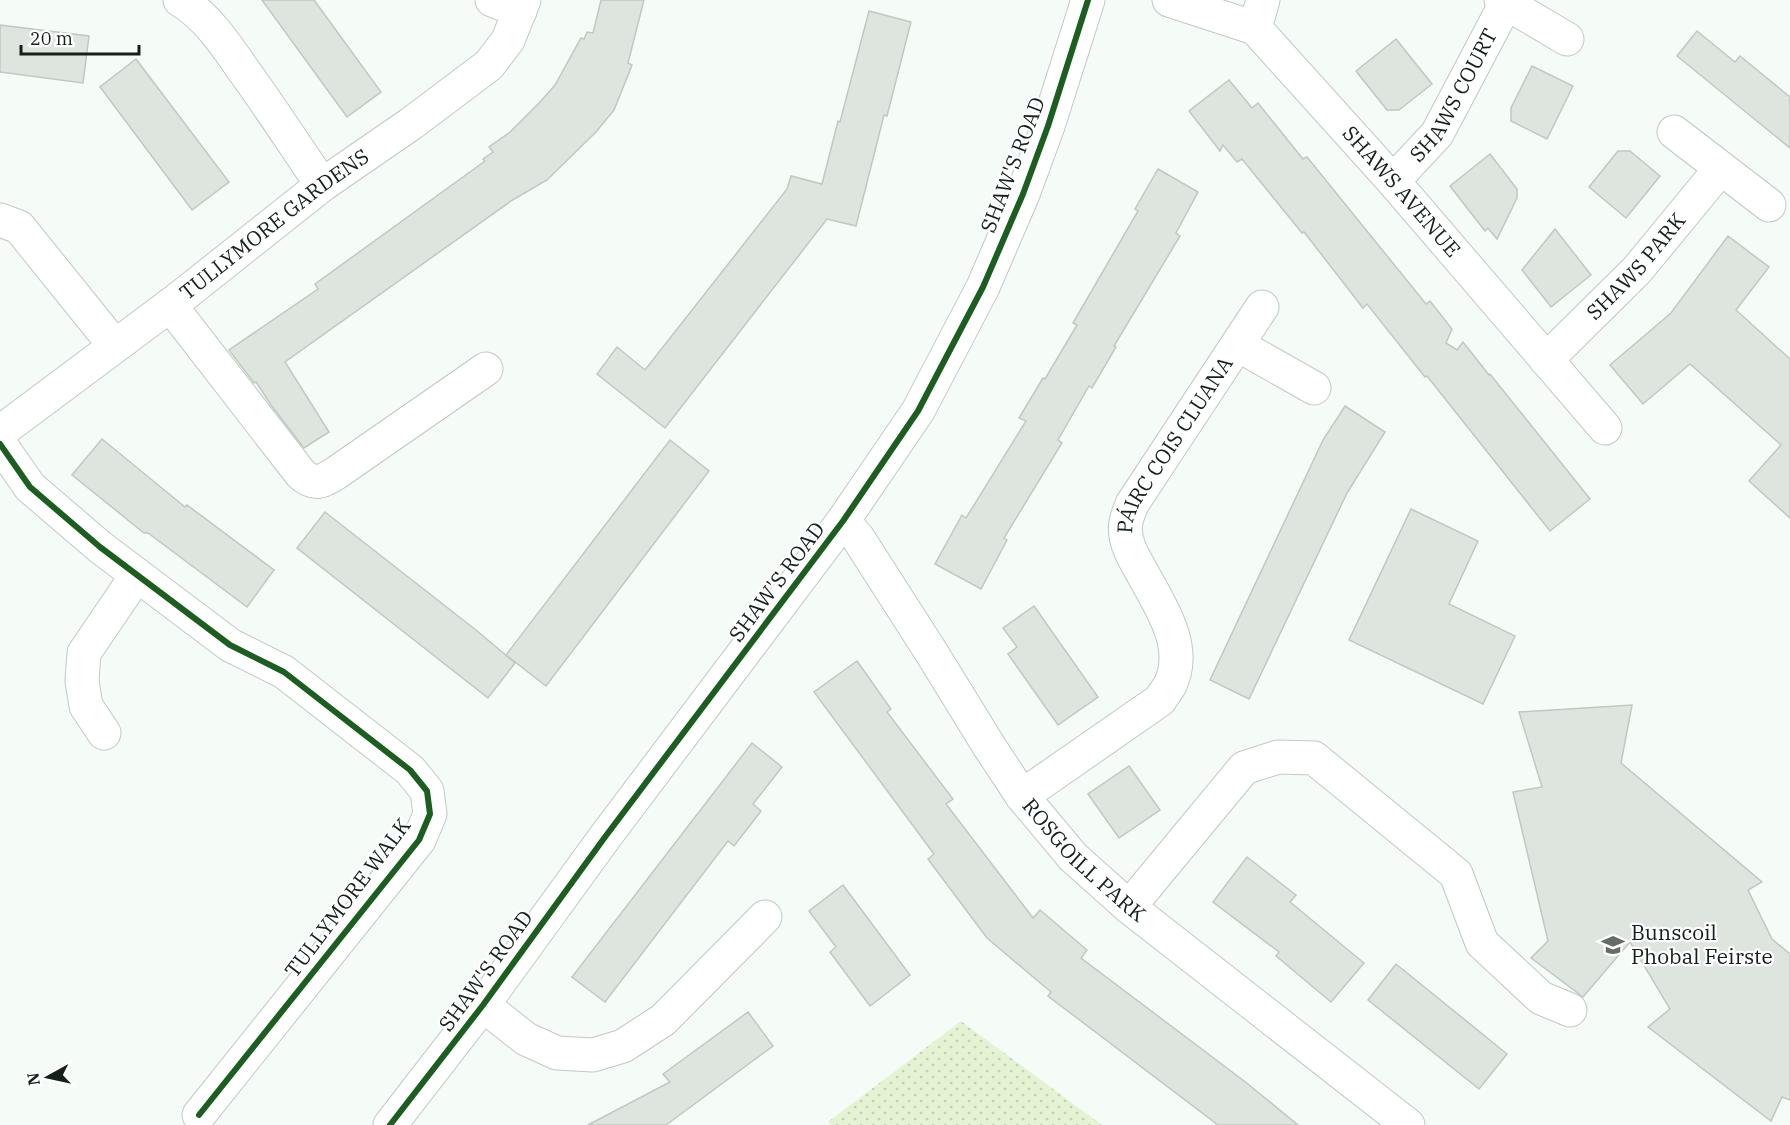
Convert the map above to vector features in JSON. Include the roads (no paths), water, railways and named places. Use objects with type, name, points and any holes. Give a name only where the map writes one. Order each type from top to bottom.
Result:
[{"type":"street","points":[[180,0],[193,8],[224,43],[322,185]]},
{"type":"street","name":"SHAW'S ROAD","points":[[390,1125],[483,1005],[605,837],[843,521],[918,411],[984,287],[1023,194],[1048,126],[1088,0]]},
{"type":"street","name":"SHAWS AVENUE","points":[[1169,0],[1259,14],[1393,181],[1605,428]]},
{"type":"street","name":"SHAWS COURT","points":[[1393,181],[1437,134],[1503,2],[1566,39]]},
{"type":"street","name":"TULLYMORE GARDENS","points":[[0,432],[170,305],[322,185],[412,123],[489,65],[508,40],[512,4]]},
{"type":"street","points":[[1674,132],[1768,205]]},
{"type":"street","name":"SHAWS PARK","points":[[1546,360],[1637,270],[1721,168]]},
{"type":"street","points":[[0,220],[19,227],[115,346]]},
{"type":"street","points":[[170,305],[301,474],[309,480],[323,482],[330,478],[486,369]]},
{"type":"street","name":"PÁIRC COIS CLUANA","points":[[1022,796],[1160,700],[1170,685],[1175,669],[1176,646],[1169,623],[1131,553],[1126,538],[1126,522],[1132,504],[1262,307]]},
{"type":"street","points":[[1238,345],[1314,388]]},
{"type":"street","name":"TULLYMORE WALK","points":[[0,444],[30,486],[100,547],[230,645],[284,672],[410,770],[427,790],[430,814],[419,840],[199,1115]]},
{"type":"street","name":"ROSGOILL PARK","points":[[843,521],[858,538],[1022,796],[1073,857],[1129,907],[1408,1125]]},
{"type":"street","points":[[104,733],[86,706],[82,681],[84,653],[137,575]]},
{"type":"street","points":[[1129,907],[1244,768],[1278,757],[1314,758],[1456,874],[1482,944],[1541,998],[1570,1010]]},
{"type":"street","points":[[483,1005],[526,1039],[557,1053],[593,1054],[623,1046],[663,1020],[765,917]]},
{"type":"place","name":"Bunscoil Phobal Feirste","points":[[1613,945]]}]
